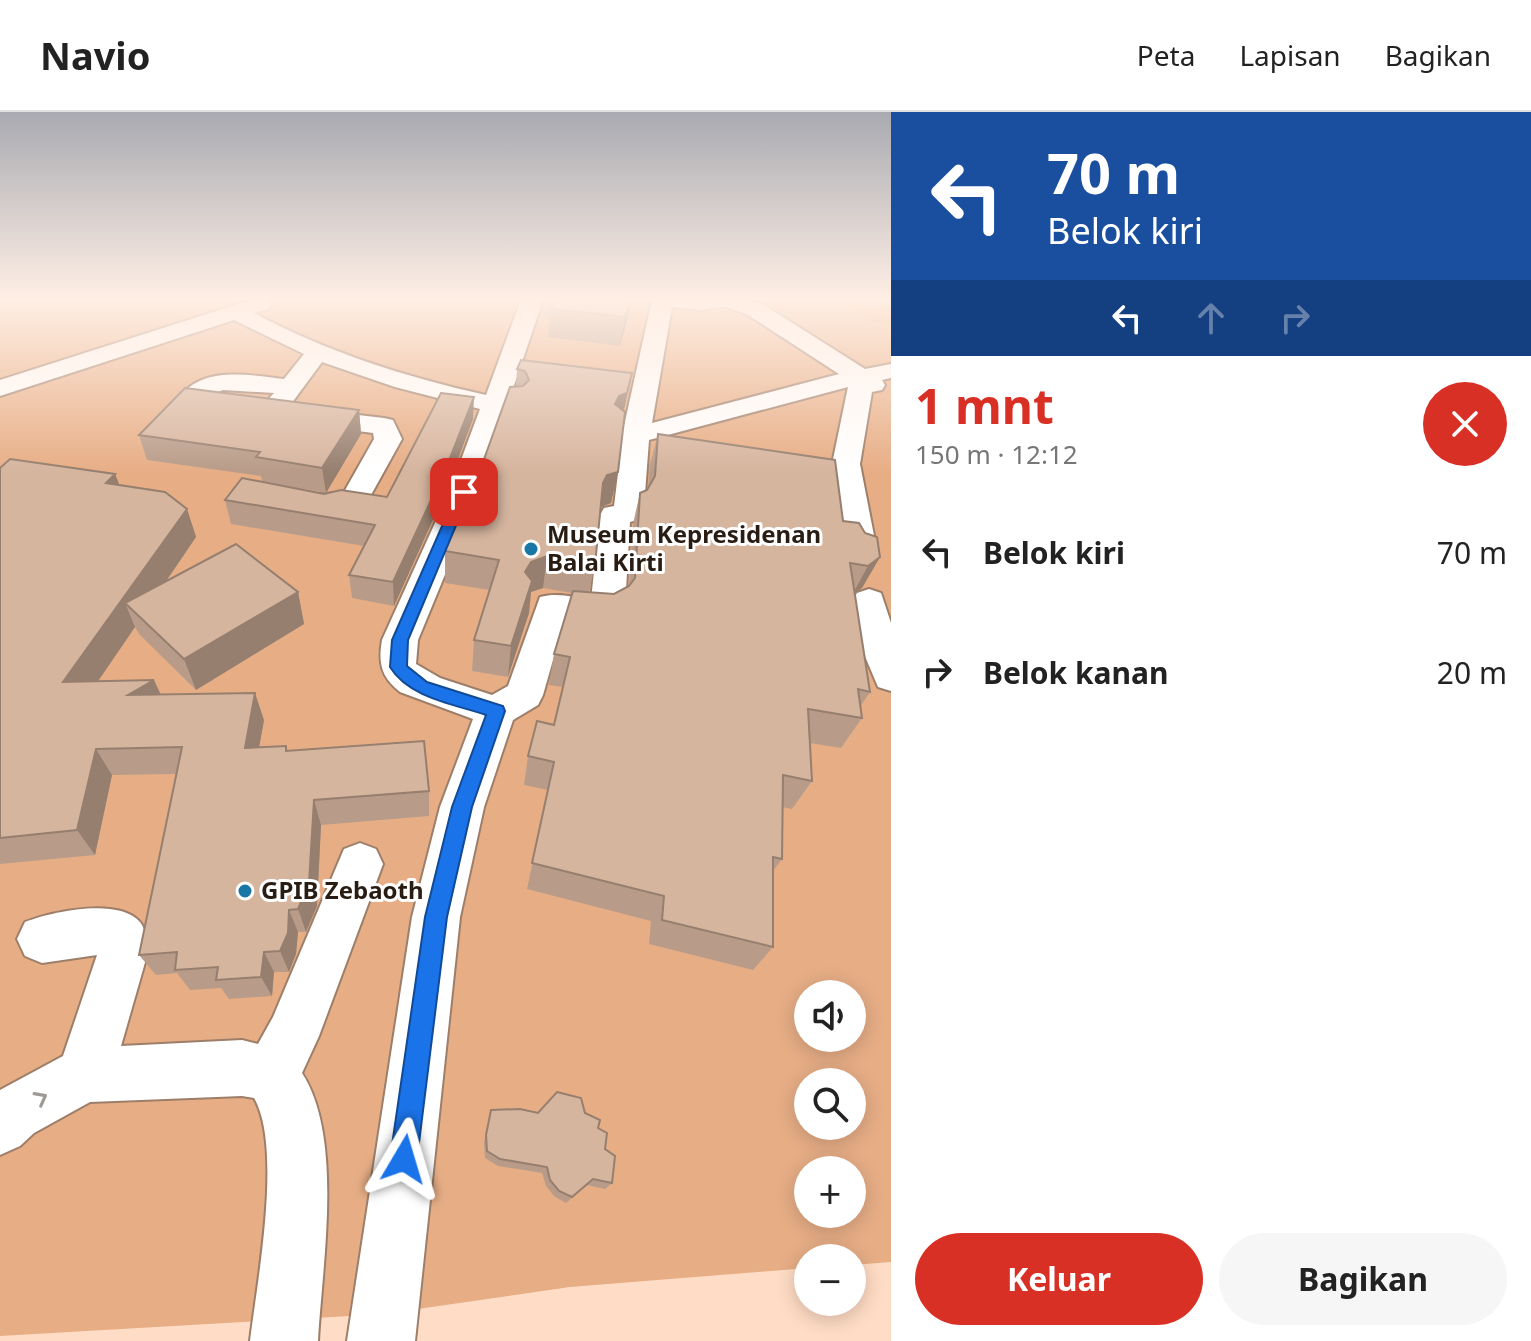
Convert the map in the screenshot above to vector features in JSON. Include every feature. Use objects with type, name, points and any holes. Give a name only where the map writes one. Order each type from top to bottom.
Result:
[{"type":"lane","points":[[0,388],[87,357]]},
{"type":"lane","points":[[271,413],[314,357]]},
{"type":"lane","points":[[332,357],[503,407]]},
{"type":"lane","points":[[496,711],[421,686],[407,678],[398,667],[400,640],[471,493],[503,407],[516,357]]},
{"type":"lane","points":[[381,1341],[436,917],[462,807],[496,711],[524,695],[547,604],[599,613],[608,607],[614,515],[626,514],[629,507],[631,435],[650,357]]},
{"type":"lane","points":[[831,357],[890,399]]},
{"type":"lane","points":[[631,435],[891,371]]},
{"type":"lane","points":[[861,376],[846,464],[862,556]]},
{"type":"lane","points":[[274,496],[328,505],[355,498],[388,439],[384,426],[199,403],[192,398],[196,391],[216,382],[291,387]]},
{"type":"lane","points":[[869,601],[877,642],[891,677]]},
{"type":"lane","points":[[271,1075],[292,1036],[360,864]]},
{"type":"lane","points":[[42,939],[108,930],[122,938],[123,952],[85,1075]]},
{"type":"lane","points":[[0,1126],[14,1113],[85,1075],[242,1068],[271,1075],[289,1104],[298,1172],[284,1341]]},
{"type":"shaded area","points":[[0,357],[891,357],[891,1262],[866,1264],[866,1244],[794,1244],[794,1269],[570,1287],[383,1314],[0,1336]]},
{"type":"building","name":"Museum Kepresidenan Balai Kirti","points":[[521,360],[632,373],[627,393],[619,396],[615,404],[625,412],[618,472],[607,475],[603,483],[595,565],[547,556],[531,562],[525,572],[532,581],[511,646],[474,640],[499,560],[445,551],[483,462],[510,387],[523,386],[529,380],[525,371],[517,369]]},
{"type":"building","points":[[185,388],[359,410],[322,468],[256,457],[260,452],[139,435]]},
{"type":"building","points":[[441,393],[474,397],[446,468],[393,582],[349,575],[375,525],[225,500],[242,478],[324,494],[341,490],[387,497]]},
{"type":"building","points":[[658,434],[835,460],[843,521],[859,523],[865,533],[877,537],[880,557],[868,566],[850,563],[870,692],[858,689],[862,718],[808,709],[812,781],[783,775],[782,859],[773,857],[773,947],[662,920],[664,896],[532,863],[554,762],[528,756],[537,721],[554,725],[570,657],[554,654],[573,591],[614,594],[629,586],[635,578],[640,493],[647,490],[655,476]]},
{"type":"building","points":[[10,459],[115,474],[106,483],[165,492],[187,509],[63,682],[154,680],[128,695],[255,693],[245,748],[286,746],[286,751],[424,741],[429,791],[314,800],[309,883],[298,909],[289,910],[288,933],[280,951],[264,952],[261,977],[216,980],[218,967],[175,970],[177,952],[139,955],[182,747],[96,749],[77,830],[0,838],[0,468]]},
{"type":"building","points":[[236,544],[298,592],[184,659],[125,603]]},
{"type":"building","points":[[557,1092],[581,1098],[585,1113],[600,1120],[598,1128],[607,1133],[605,1149],[615,1156],[612,1183],[593,1179],[572,1197],[559,1191],[550,1180],[547,1167],[500,1159],[487,1151],[486,1135],[491,1110],[520,1109],[538,1113]]},
{"type":"place","name":"Museum Kepresidenan Balai Kirti","points":[[531,549]]},
{"type":"place","name":"GPIB Zebaoth","points":[[245,891]]},
{"type":"route","points":[[404,1159],[436,917],[462,807],[496,711],[421,686],[407,678],[398,667],[400,640],[434,568],[464,492]]}]
